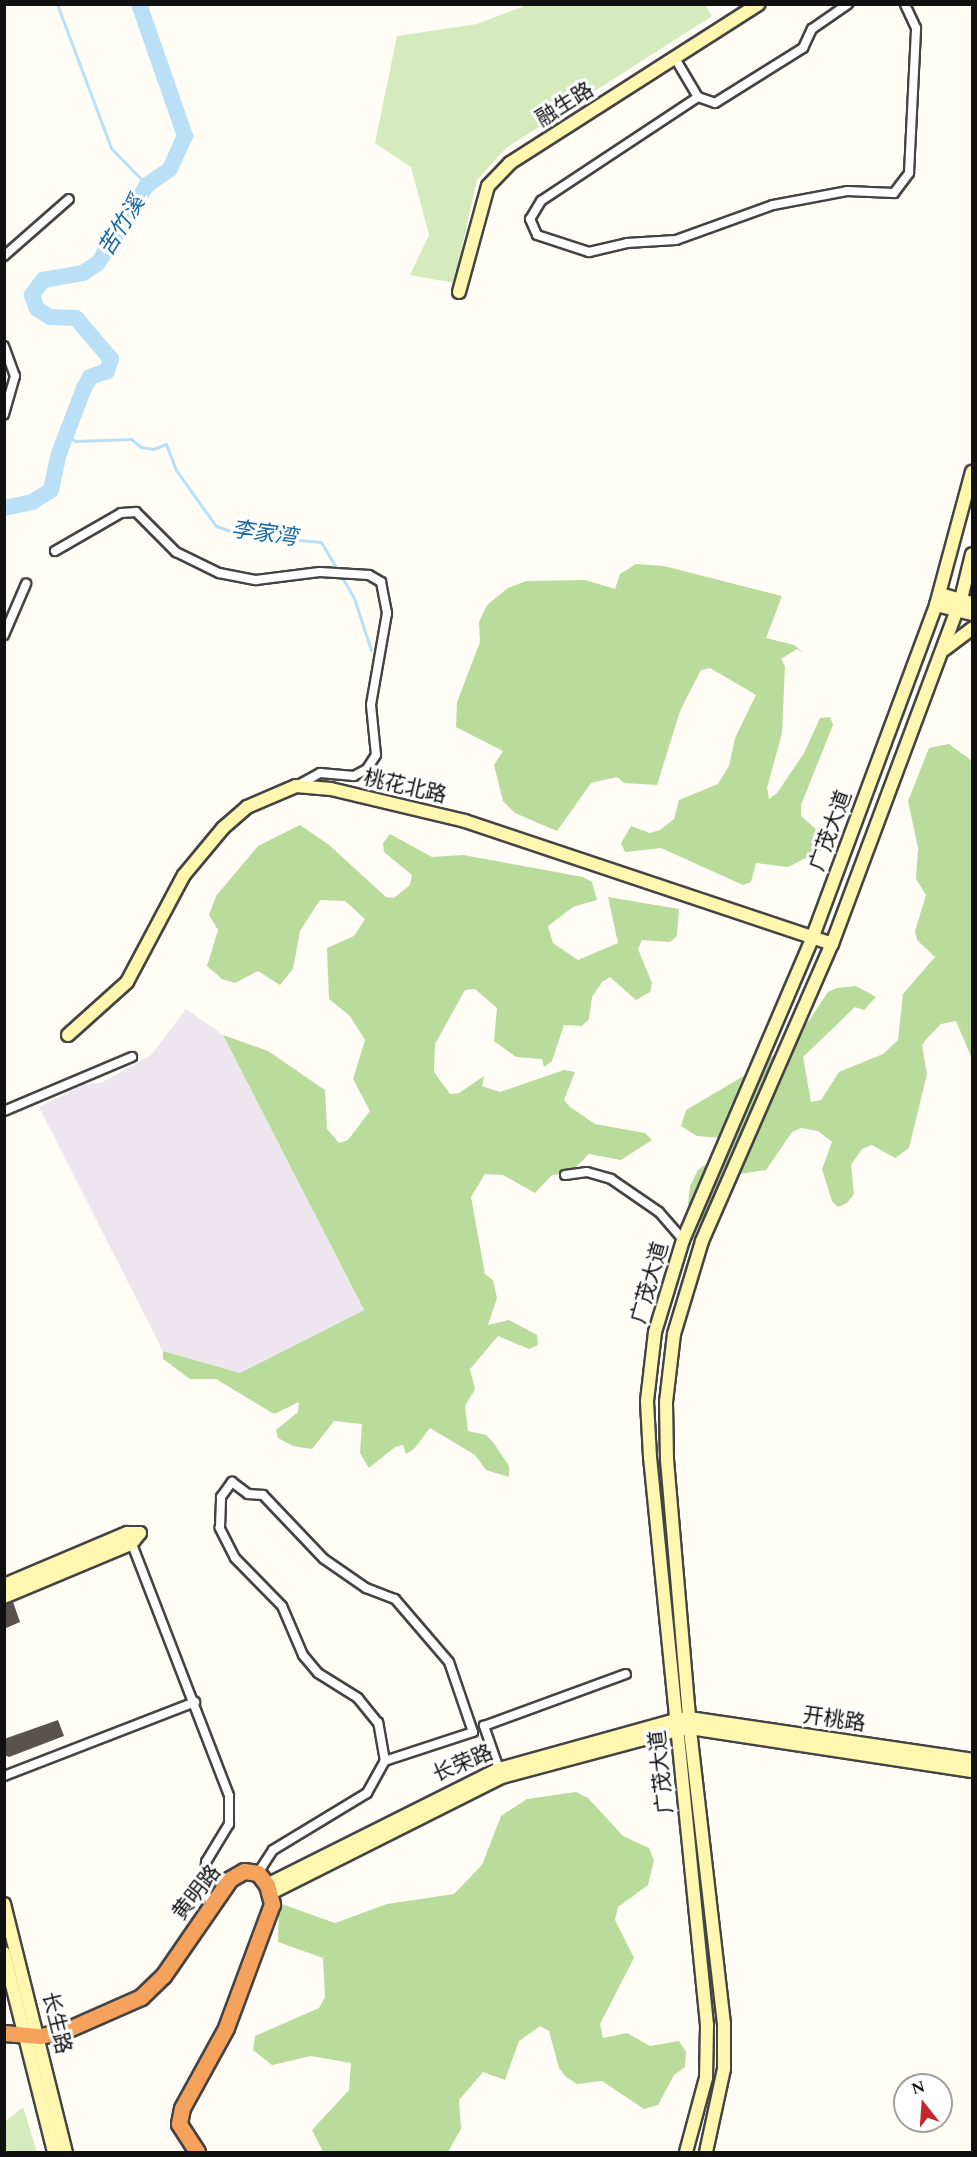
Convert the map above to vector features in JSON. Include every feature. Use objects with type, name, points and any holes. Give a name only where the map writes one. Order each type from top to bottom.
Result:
[{"type":"highway","name":"黄明路","points":[[4,2033],[33,2036],[64,2031],[141,1997],[163,1976],[230,1879],[244,1871],[265,1883]]},
{"type":"highway","points":[[197,2152],[179,2124],[182,2108],[226,2028],[272,1904],[265,1883]]},
{"type":"main road","name":"融生路","points":[[459,292],[488,186],[510,162],[676,60],[759,4]]},
{"type":"main road","name":"广茂大道","points":[[686,2152],[706,2078],[707,2025],[676,1725],[647,1401],[655,1332],[683,1240],[813,936],[938,599],[972,472]]},
{"type":"main road","name":"广茂大道","points":[[706,2152],[724,2069],[724,2024],[690,1723],[668,1460],[666,1402],[674,1334],[702,1241],[832,944],[942,652],[964,604],[972,554]]},
{"type":"main road","points":[[938,599],[964,604],[972,614]]},
{"type":"main road","points":[[942,652],[972,629]]},
{"type":"main road","name":"桃花北路","points":[[68,1035],[127,982],[184,875],[223,828],[247,807],[296,786],[331,789],[465,821],[832,944]]},
{"type":"main road","points":[[4,1585],[129,1538]]},
{"type":"main road","points":[[4,1597],[129,1538]]},
{"type":"main road","name":"长荣路","points":[[265,1883],[499,1769],[690,1723]]},
{"type":"main road","name":"开桃路","points":[[690,1723],[972,1760]]},
{"type":"main road","name":"开桃路","points":[[690,1723],[972,1771]]},
{"type":"main road","name":"长荣路","points":[[265,1883],[502,1777],[676,1725]]},
{"type":"main road","name":"长生路","points":[[4,1904],[33,2036],[54,2152]]},
{"type":"main road","name":"长生路","points":[[4,1953],[33,2036],[66,2152]]},
{"type":"street","points":[[676,60],[698,98],[715,103],[802,48],[812,29],[848,4]]},
{"type":"street","points":[[698,98],[541,201],[530,219],[537,235],[589,252],[627,243],[676,240],[773,204],[847,191],[894,193],[909,173],[916,28],[905,4]]},
{"type":"street","points":[[4,256],[69,199]]},
{"type":"street","points":[[4,346],[15,376],[4,414]]},
{"type":"street","points":[[56,551],[122,513],[136,512],[176,552],[219,573],[256,580],[320,572],[358,575],[381,582],[387,613],[371,705],[376,755],[367,769],[354,776],[320,773],[296,786]]},
{"type":"street","points":[[4,635],[26,584]]},
{"type":"street","points":[[4,1111],[132,1057]]},
{"type":"street","points":[[565,1175],[587,1172],[611,1179],[659,1212],[683,1240]]},
{"type":"street","points":[[265,1883],[273,1850],[367,1793],[385,1761],[378,1724],[365,1706],[318,1673],[303,1655],[282,1606],[235,1558],[220,1528],[221,1497],[232,1482],[248,1494],[263,1495],[324,1559],[366,1588],[395,1599],[449,1662],[473,1732],[385,1761]]},
{"type":"street","points":[[129,1538],[195,1702],[229,1796],[229,1824],[206,1862],[204,1890],[212,1905]]},
{"type":"street","points":[[499,1769],[484,1726],[626,1674]]},
{"type":"street","points":[[4,1776],[195,1702]]},
{"type":"shaded area","points":[[186,1009],[223,1035],[364,1310],[240,1373],[163,1351],[39,1107],[85,1084],[101,1083],[151,1055]]},
{"type":"green space","points":[[527,5],[705,5],[712,16],[506,148],[477,180],[454,283],[410,275],[429,235],[411,167],[375,143],[397,36],[477,24]]},
{"type":"green space","points":[[636,564],[664,566],[782,596],[766,638],[794,645],[804,653],[797,649],[781,659],[785,666],[782,733],[767,788],[769,799],[777,793],[804,753],[820,718],[830,717],[833,725],[801,805],[801,816],[826,838],[828,847],[788,867],[756,863],[751,882],[743,885],[661,848],[625,852],[621,843],[631,826],[650,833],[660,830],[674,819],[679,800],[718,784],[729,766],[735,738],[756,695],[710,668],[701,670],[680,711],[657,785],[624,783],[617,777],[591,783],[557,831],[515,813],[503,801],[494,765],[503,751],[456,727],[457,702],[480,642],[479,622],[487,605],[508,588],[526,581],[585,580],[615,589],[620,574]]},
{"type":"green space","points":[[949,744],[972,761],[972,1059],[956,1021],[941,1024],[928,1037],[922,1045],[927,1074],[909,1148],[895,1158],[872,1145],[862,1149],[851,1165],[854,1194],[847,1203],[838,1207],[832,1201],[822,1169],[832,1142],[818,1131],[801,1128],[792,1132],[766,1170],[739,1174],[705,1221],[696,1221],[688,1204],[690,1186],[698,1170],[715,1158],[722,1138],[697,1136],[681,1126],[686,1110],[764,1064],[808,1022],[828,992],[837,988],[856,986],[876,997],[864,1010],[855,1007],[803,1057],[811,1102],[821,1100],[839,1072],[883,1054],[898,1040],[903,994],[935,957],[917,940],[915,931],[926,895],[916,879],[918,848],[908,801],[929,748]]},
{"type":"green space","points":[[300,825],[328,844],[386,897],[394,898],[410,885],[412,875],[384,852],[383,843],[390,834],[432,857],[463,855],[583,877],[592,882],[597,900],[573,907],[548,926],[553,943],[578,960],[618,943],[608,897],[679,909],[677,936],[670,942],[642,940],[638,949],[652,983],[650,992],[636,1000],[610,977],[602,982],[592,997],[589,1019],[582,1026],[564,1025],[552,1061],[544,1067],[542,1059],[516,1057],[494,1041],[497,1008],[475,989],[465,990],[435,1044],[434,1072],[450,1094],[459,1093],[484,1076],[482,1086],[500,1092],[564,1070],[575,1072],[564,1100],[570,1107],[595,1124],[645,1133],[652,1140],[621,1160],[589,1154],[570,1173],[552,1175],[535,1193],[503,1175],[485,1174],[471,1197],[485,1274],[493,1280],[497,1298],[488,1325],[509,1320],[537,1335],[538,1345],[529,1349],[498,1336],[470,1369],[475,1389],[465,1406],[468,1431],[486,1435],[493,1442],[509,1466],[509,1477],[486,1470],[475,1455],[430,1428],[414,1449],[406,1454],[403,1445],[395,1447],[369,1468],[360,1453],[362,1424],[334,1421],[312,1449],[293,1446],[278,1438],[276,1430],[298,1412],[299,1402],[274,1414],[216,1379],[190,1379],[163,1359],[163,1351],[240,1373],[364,1310],[223,1035],[268,1051],[325,1090],[327,1129],[339,1143],[348,1140],[370,1111],[353,1079],[365,1040],[350,1016],[329,999],[327,948],[354,936],[365,919],[345,901],[320,900],[300,931],[293,969],[280,985],[258,971],[235,983],[222,979],[207,966],[218,930],[209,915],[216,896],[258,846]]},
{"type":"green space","points":[[576,1792],[588,1798],[623,1836],[649,1848],[654,1860],[648,1885],[618,1907],[615,1920],[634,1958],[600,2024],[603,2038],[627,2033],[650,2046],[679,2041],[686,2052],[685,2067],[674,2075],[658,2105],[644,2109],[602,2081],[577,2084],[566,2077],[559,2068],[549,2031],[540,2026],[519,2041],[505,2080],[483,2072],[459,2100],[461,2129],[448,2152],[323,2152],[312,2130],[349,2090],[351,2063],[311,2056],[272,2065],[253,2050],[255,2036],[319,2008],[325,1997],[323,1958],[278,1942],[279,1903],[335,1923],[387,1904],[454,1894],[482,1865],[501,1816],[527,1799]]},
{"type":"green space","points":[[23,2107],[37,2152],[5,2152],[5,2122]]},
{"type":"building","points":[[13,1602],[20,1622],[4,1629],[4,1606]]},
{"type":"building","points":[[58,1720],[64,1736],[9,1757],[4,1755],[4,1739]]},
{"type":"waterway","points":[[57,4],[111,148],[147,185]]},
{"type":"waterway","name":"苦竹溪","points":[[4,508],[32,502],[51,490],[58,456],[84,388],[90,377],[107,371],[111,359],[76,318],[50,317],[37,309],[32,295],[43,280],[83,273],[98,263],[147,185],[170,169],[185,136],[139,4]]},
{"type":"waterway","name":"李家湾","points":[[67,436],[75,441],[131,439],[141,447],[153,449],[166,444],[176,470],[216,526],[239,534],[321,542],[354,598],[371,650]]}]
